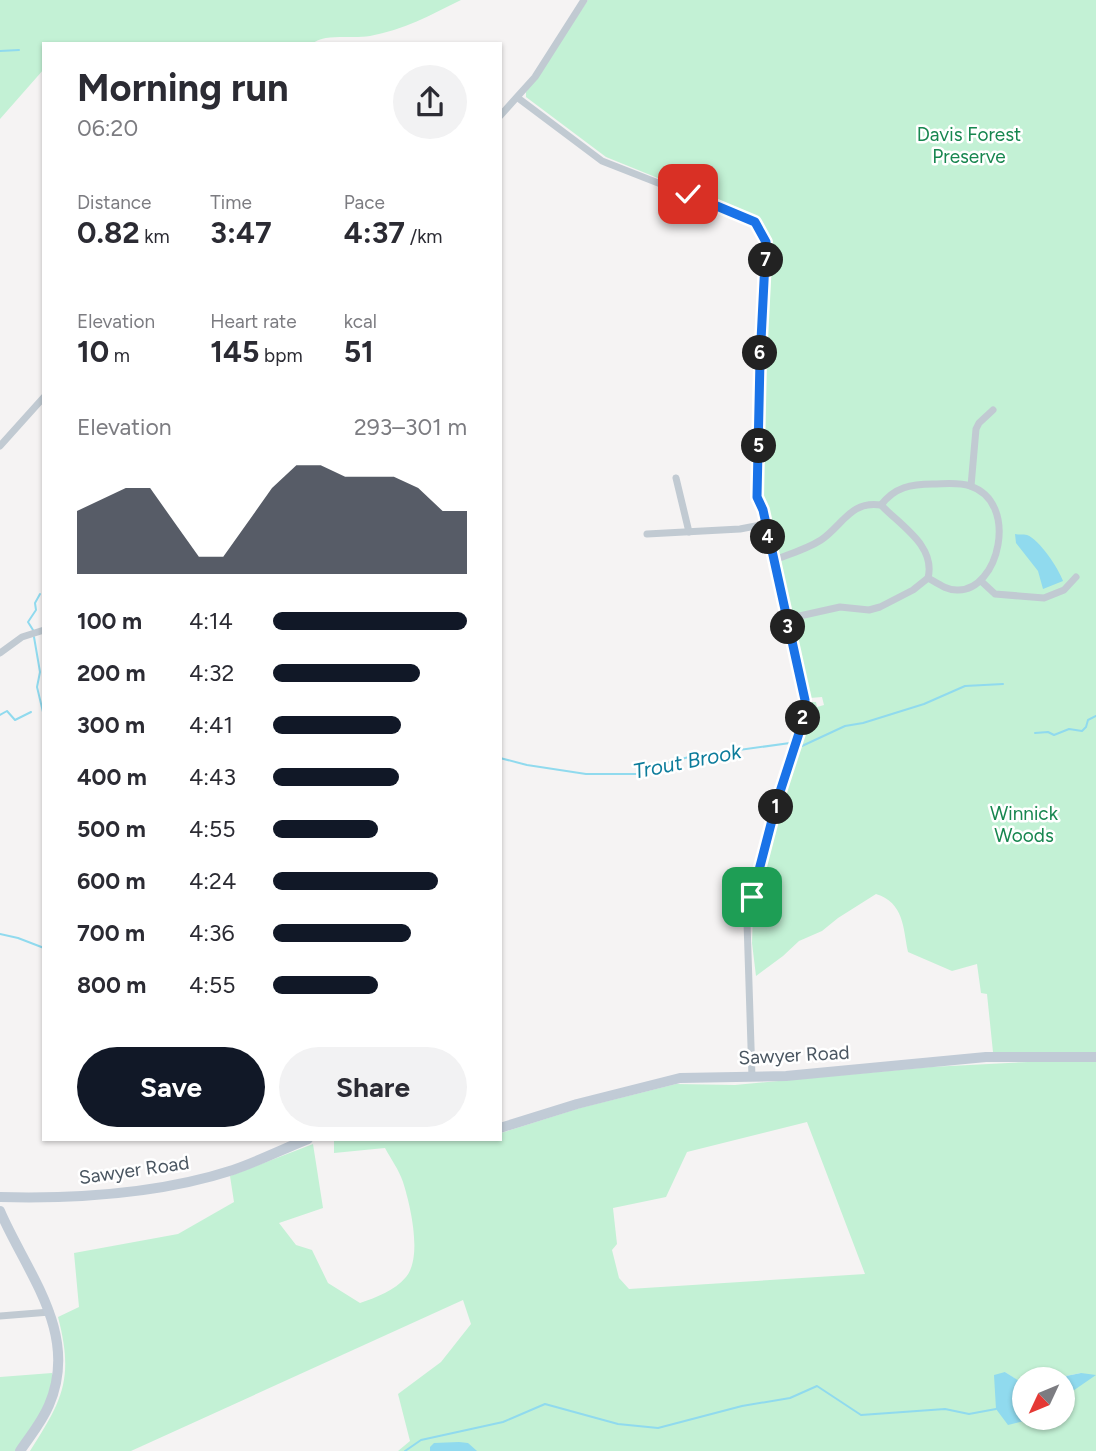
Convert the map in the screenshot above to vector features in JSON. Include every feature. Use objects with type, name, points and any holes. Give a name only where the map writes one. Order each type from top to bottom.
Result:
[{"type":"street","points":[[502,114],[535,77],[584,0]]},
{"type":"street","points":[[518,98],[601,161],[742,215],[755,222],[766,242],[757,497],[766,524],[805,700],[801,727],[770,826],[747,922],[752,1077]]},
{"type":"street","points":[[0,446],[42,399]]},
{"type":"street","points":[[971,486],[976,429],[993,410]]},
{"type":"street","points":[[676,478],[689,532]]},
{"type":"street","points":[[774,560],[819,541],[845,516],[861,506],[881,505],[899,489],[913,484],[971,486],[990,499],[999,515],[1000,533],[990,567],[981,581],[971,588],[946,588],[928,578]]},
{"type":"street","points":[[786,619],[840,607],[869,610],[880,607],[913,590],[928,578],[929,559],[920,543],[881,505]]},
{"type":"street","points":[[647,534],[740,529],[766,524]]},
{"type":"street","points":[[981,581],[995,594],[1044,598],[1064,590],[1076,577]]},
{"type":"street","points":[[0,653],[22,637],[42,631]]},
{"type":"street","name":"Sawyer Road","points":[[502,1127],[674,1079],[786,1076],[986,1057],[1096,1057]]},
{"type":"street","name":"Sawyer Road","points":[[0,1197],[93,1195],[159,1187],[233,1170],[296,1141]]},
{"type":"street","points":[[1,1214],[45,1296],[57,1354],[54,1392],[42,1419],[20,1451]]},
{"type":"street","points":[[0,1316],[50,1312]]},
{"type":"green space","points":[[0,0],[461,0],[394,30],[370,36],[331,37],[315,42],[42,42],[42,71],[0,119]]},
{"type":"green space","points":[[588,0],[1096,0],[1096,1052],[993,1052],[987,994],[981,993],[977,964],[952,971],[908,952],[901,917],[892,903],[876,894],[822,931],[799,941],[756,976],[752,943],[753,915],[782,802],[806,727],[809,705],[816,702],[817,707],[824,705],[822,697],[810,698],[808,695],[761,498],[771,250],[763,231],[749,215],[606,157],[526,97],[526,92]]},
{"type":"green space","points":[[1096,1061],[1096,1451],[398,1451],[410,1441],[398,1394],[441,1362],[471,1324],[463,1300],[131,1451],[30,1451],[51,1417],[62,1388],[65,1356],[58,1317],[79,1307],[74,1253],[178,1234],[234,1202],[230,1176],[313,1144],[323,1208],[279,1223],[296,1245],[312,1250],[328,1283],[360,1303],[391,1290],[406,1277],[414,1257],[412,1216],[401,1178],[385,1148],[334,1153],[334,1141],[502,1141],[502,1133],[580,1108],[676,1084],[735,1085],[931,1067]],"holes":[[[807,1122],[865,1274],[629,1289],[619,1278],[612,1250],[617,1244],[613,1208],[666,1197],[687,1152]]]},
{"type":"green space","points":[[52,1373],[51,1394],[36,1424],[17,1451],[0,1451],[0,1377]]},
{"type":"water","points":[[1015,534],[1027,535],[1037,542],[1053,562],[1063,581],[1043,589],[1038,571],[1016,543]]},
{"type":"water","points":[[1005,1372],[1012,1376],[1012,1424],[1008,1425],[996,1409],[994,1375]]},
{"type":"water","points":[[1081,1373],[1096,1375],[1075,1389],[1075,1374]]},
{"type":"water","points":[[434,1443],[468,1443],[477,1451],[430,1451]]},
{"type":"waterway","points":[[0,51],[19,50]]},
{"type":"waterway","points":[[33,630],[28,622],[36,610],[35,603],[40,594]]},
{"type":"waterway","points":[[34,637],[40,672],[37,687],[42,708]]},
{"type":"waterway","name":"Trout Brook","points":[[802,746],[845,726],[924,704],[965,686],[1003,684]]},
{"type":"waterway","name":"Trout Brook","points":[[0,715],[7,711],[15,720],[31,712]]},
{"type":"waterway","points":[[1035,733],[1048,732],[1054,735],[1069,729],[1082,731],[1088,720],[1096,716]]},
{"type":"waterway","name":"Trout Brook","points":[[502,759],[586,774],[641,774],[662,764],[689,757],[790,743]]},
{"type":"waterway","points":[[0,934],[42,947]]},
{"type":"waterway","points":[[405,1451],[421,1440],[503,1422],[545,1404],[618,1424],[658,1428],[742,1406],[790,1398],[817,1386],[861,1415],[945,1409],[969,1414],[996,1409]]},
{"type":"route","points":[[688,194],[755,222],[766,242],[757,497],[763,510],[805,700],[801,727],[777,801],[752,897]]},
{"type":"park label","name":"Davis Forest Preserve","points":[[969,145]]},
{"type":"park label","name":"Winnick Woods","points":[[1024,824]]}]
